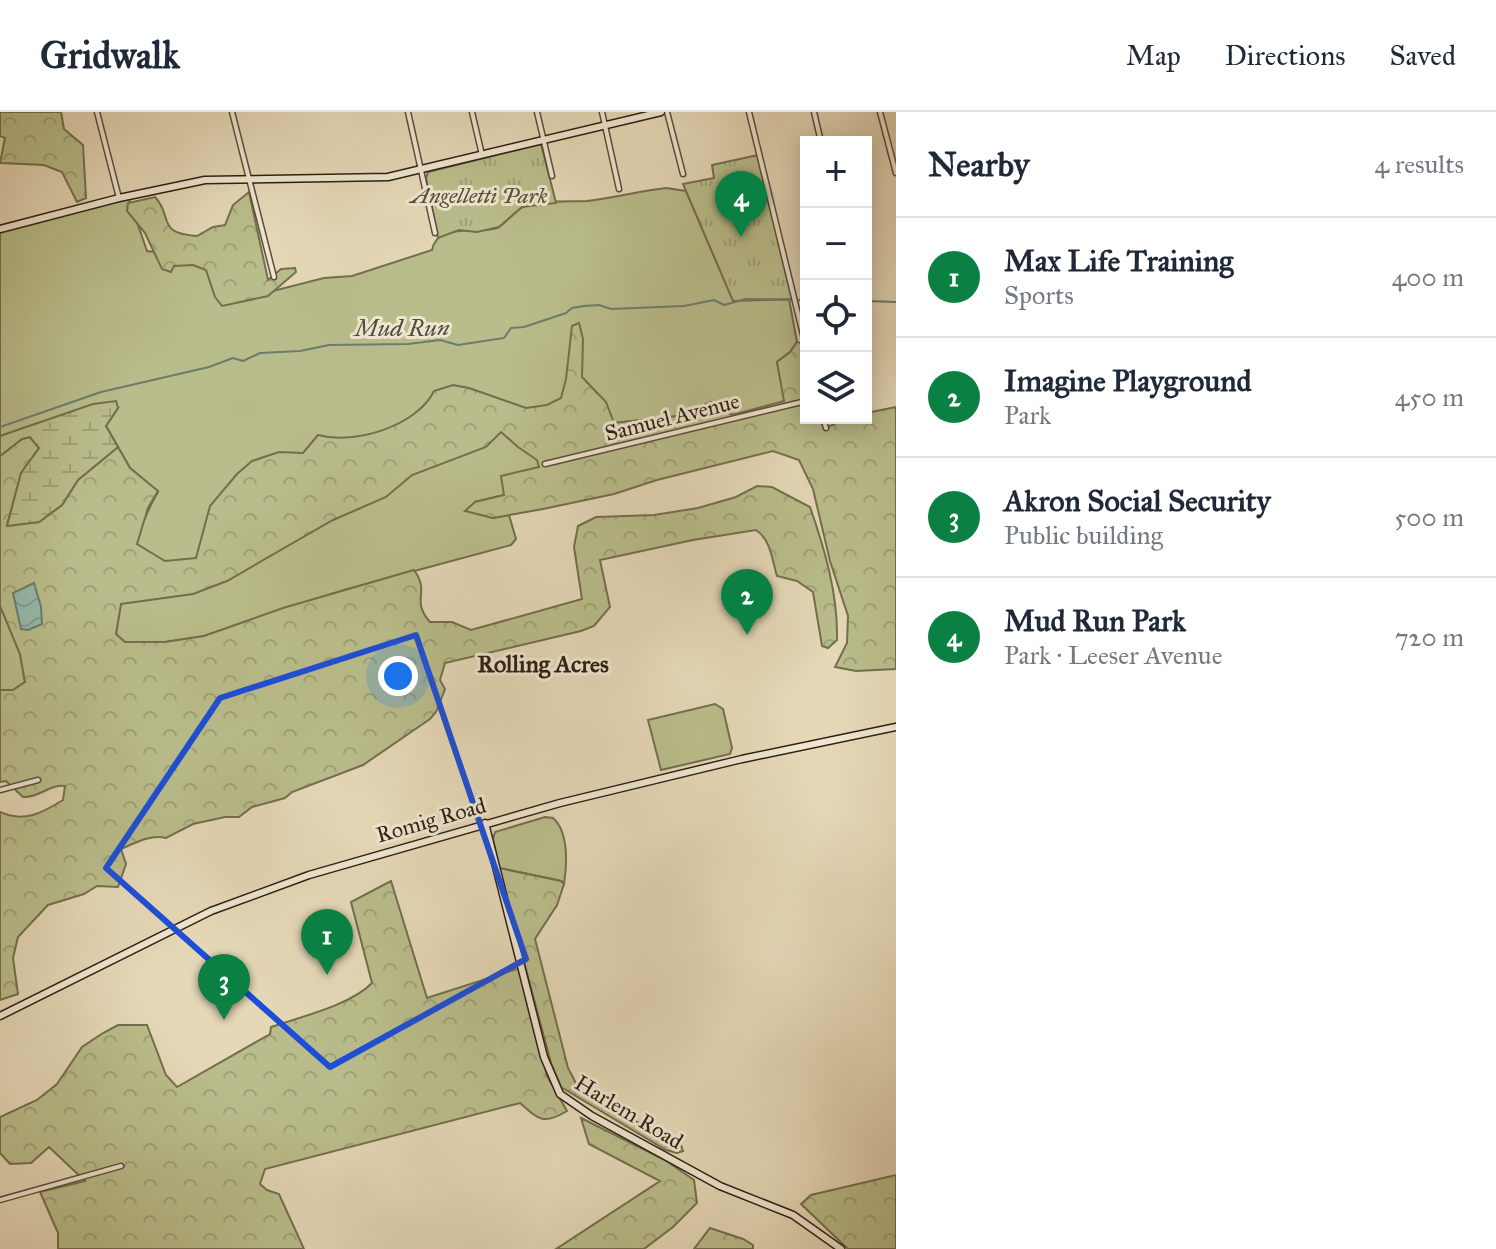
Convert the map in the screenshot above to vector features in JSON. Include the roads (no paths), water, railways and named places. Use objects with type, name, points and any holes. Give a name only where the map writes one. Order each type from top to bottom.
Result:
[{"type":"street","points":[[97,112],[119,198]]},
{"type":"street","points":[[232,112],[274,277]]},
{"type":"street","points":[[408,112],[435,233]]},
{"type":"street","points":[[472,112],[482,155]]},
{"type":"street","points":[[537,112],[552,176]]},
{"type":"street","points":[[602,112],[619,189]]},
{"type":"street","points":[[0,229],[119,198],[205,180],[366,179],[422,170],[661,112]]},
{"type":"street","points":[[667,112],[683,174]]},
{"type":"street","points":[[749,112],[800,322]]},
{"type":"street","points":[[814,112],[820,136]]},
{"type":"street","points":[[880,112],[896,173]]},
{"type":"street","name":"Samuel Avenue","points":[[545,464],[800,402]]},
{"type":"street","points":[[825,424],[826,428]]},
{"type":"street","name":"Romig Road","points":[[0,1016],[247,896],[485,823],[742,759],[896,727]]},
{"type":"street","points":[[0,790],[38,780]]},
{"type":"street","name":"Harlem Road","points":[[485,823],[544,1057],[560,1094],[592,1116],[720,1186],[793,1215],[841,1249]]},
{"type":"street","points":[[0,1200],[121,1166]]},
{"type":"water","points":[[34,583],[42,624],[28,630],[21,629],[13,593]]},
{"type":"waterway","name":"Mud Run","points":[[0,427],[101,392],[209,367],[233,358],[243,361],[260,353],[300,351],[329,345],[408,344],[440,340],[458,345],[504,338],[511,328],[524,327],[584,306],[599,305],[611,309],[684,306],[714,300],[724,305],[746,299],[800,300]]},
{"type":"waterway","name":"Mud Run","points":[[872,301],[896,302]]},
{"type":"place","name":"Mud Run Park","points":[[741,237]]},
{"type":"place","name":"Imagine Playground","points":[[747,635]]},
{"type":"place","name":"Max Life Training","points":[[327,975]]},
{"type":"place","name":"Akron Social Security","points":[[224,1020]]},
{"type":"district","name":"Rolling Acres","points":[[543,664]]},
{"type":"park label","name":"Angelletti Park","points":[[479,195]]}]
